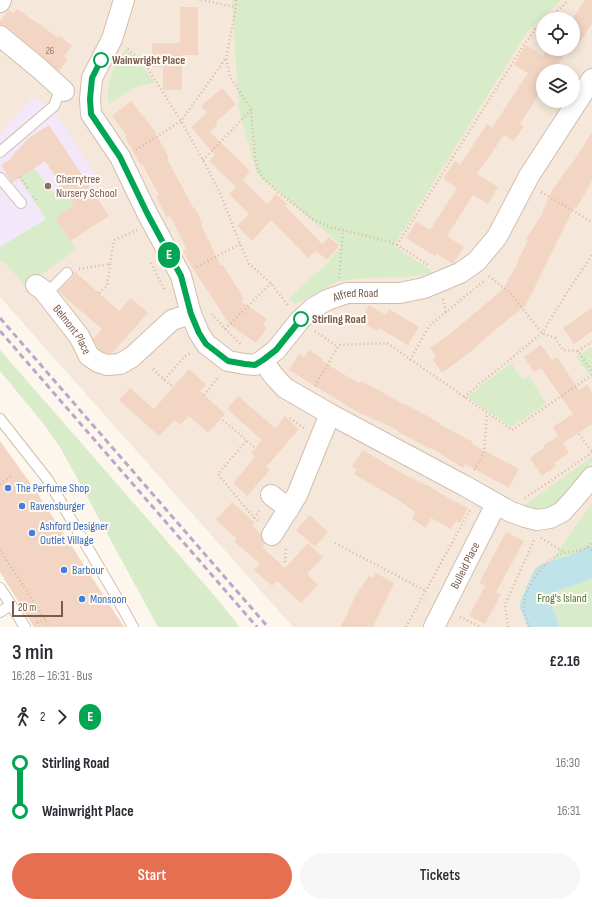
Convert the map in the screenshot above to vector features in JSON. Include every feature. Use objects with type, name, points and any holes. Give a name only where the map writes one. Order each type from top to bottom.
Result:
[{"type":"street","name":"Alfred Road","points":[[124,0],[112,39],[92,78],[90,99],[91,114],[120,157],[147,213],[181,276],[191,314],[199,333],[206,344],[228,361],[245,364],[255,365],[276,350],[300,320],[313,308],[327,300],[347,293],[400,292],[424,288],[460,273],[483,268],[497,237],[529,176],[592,79]]},
{"type":"street","points":[[0,36],[64,91]]},
{"type":"street","name":"Belmont Place","points":[[41,290],[79,336],[89,356],[98,362],[107,365],[120,364],[132,356],[172,320],[191,314]]},
{"type":"street","points":[[263,360],[273,376],[285,388],[330,414],[472,489],[504,508],[525,517],[537,520],[550,518],[562,512],[592,477]]},
{"type":"street","points":[[273,533],[297,495],[330,414]]},
{"type":"street","points":[[270,495],[289,509]]},
{"type":"street","name":"Bulleid Place","points":[[434,627],[443,609],[504,508]]},
{"type":"lane","points":[[0,152],[54,106],[57,98],[64,91]]},
{"type":"lane","points":[[0,178],[22,203]]},
{"type":"lane","points":[[41,290],[67,273]]},
{"type":"lane","points":[[0,419],[48,480],[114,591],[133,627]]},
{"type":"lane","points":[[0,588],[25,627]]},
{"type":"lane","points":[[0,612],[11,605]]},
{"type":"path","points":[[201,0],[236,6]]},
{"type":"path","points":[[236,0],[226,58],[230,77],[251,109],[255,158],[258,170],[264,179],[314,220],[330,227],[397,245],[448,278]]},
{"type":"path","points":[[556,12],[568,0]]},
{"type":"path","points":[[397,245],[536,28]]},
{"type":"path","points":[[112,39],[121,43],[145,64],[181,121],[220,193],[249,264],[270,284],[300,320],[338,347]]},
{"type":"path","points":[[136,151],[181,121],[226,58]]},
{"type":"path","points":[[203,160],[251,109]]},
{"type":"path","points":[[525,183],[592,222]]},
{"type":"path","points":[[99,293],[107,286],[114,240],[137,230],[136,225]]},
{"type":"path","points":[[338,296],[343,230]]},
{"type":"path","points":[[181,276],[240,244]]},
{"type":"path","points":[[464,397],[542,333],[592,255]]},
{"type":"path","points":[[151,263],[172,304],[172,320]]},
{"type":"path","points":[[67,273],[73,270],[110,264]]},
{"type":"path","points":[[410,360],[429,326],[483,268],[511,294],[542,333],[555,338],[563,350],[578,351],[592,342]]},
{"type":"path","points":[[225,329],[270,284]]},
{"type":"path","points":[[307,400],[338,345],[386,343],[512,430],[592,375]]},
{"type":"path","points":[[164,380],[184,357],[206,344]]},
{"type":"path","points":[[578,351],[592,372]]},
{"type":"path","points":[[204,395],[218,379],[228,361]]},
{"type":"path","points":[[153,369],[172,386]]},
{"type":"path","points":[[406,627],[473,505],[472,489],[484,453],[487,413]]},
{"type":"path","points":[[222,420],[254,448]]},
{"type":"path","points":[[504,508],[517,504],[592,452],[579,434]]},
{"type":"path","points":[[246,441],[218,474],[254,518],[273,533]]},
{"type":"path","points":[[0,484],[13,475]]},
{"type":"path","points":[[508,627],[505,605],[536,535]]},
{"type":"path","points":[[529,627],[524,605],[525,594],[534,578],[546,563],[554,556],[564,552],[576,552],[588,547],[592,542]]},
{"type":"path","points":[[336,543],[426,592]]},
{"type":"path","points":[[588,547],[592,550]]},
{"type":"path","points":[[0,550],[50,627]]},
{"type":"path","points":[[443,609],[481,627]]},
{"type":"shaded area","points":[[0,0],[592,0],[592,521],[534,586],[526,627],[293,627],[0,297]]},
{"type":"shaded area","name":"Cherrytree Nursery School","points":[[32,98],[50,105],[99,180],[93,192],[55,218],[77,249],[26,286],[3,261],[0,263],[0,134]]},
{"type":"green space","points":[[232,0],[561,0],[548,12],[536,12],[536,24],[527,32],[394,246],[435,273],[407,277],[368,278],[338,281],[295,304],[290,299],[302,285],[323,268],[341,246],[257,174],[239,110]]},
{"type":"green space","points":[[126,48],[155,82],[133,88],[109,104],[109,81],[114,68]]},
{"type":"green space","points":[[34,168],[52,192],[60,185],[74,205],[55,218],[77,249],[26,286],[3,261],[0,263],[0,247],[46,219],[19,178]]},
{"type":"green space","points":[[592,347],[592,378],[576,357]]},
{"type":"green space","points":[[0,350],[213,594],[239,626],[158,627],[60,447],[43,423],[0,371]]},
{"type":"green space","points":[[511,363],[522,379],[529,376],[546,404],[511,427],[467,397]]},
{"type":"green space","points":[[592,457],[592,462],[558,505],[548,512],[520,508]]},
{"type":"green space","name":"Frog's Island","points":[[592,503],[592,627],[526,627],[534,586]]},
{"type":"building","points":[[585,0],[592,0],[592,24],[580,42],[580,12],[577,12]]},
{"type":"building","points":[[180,7],[198,7],[198,55],[182,55],[182,90],[163,90],[163,67],[152,67],[152,43],[180,43]]},
{"type":"building","points":[[17,9],[58,38],[60,36],[72,46],[64,56],[68,59],[59,71],[7,27],[0,25],[0,21],[9,10],[13,14]]},
{"type":"building","points":[[526,45],[536,51],[536,56],[564,56],[558,64],[536,64],[536,99],[520,124],[524,126],[514,141],[504,135],[477,174],[498,187],[488,204],[473,195],[447,236],[464,247],[453,264],[437,254],[435,256],[406,238],[416,222],[430,230],[457,188],[443,179],[455,161],[460,165],[487,124],[492,128],[528,73],[514,65]]},
{"type":"building","points":[[222,88],[236,104],[216,122],[218,124],[210,132],[250,171],[242,181],[243,180],[267,204],[276,194],[287,204],[285,206],[322,244],[329,237],[339,246],[327,260],[316,251],[308,258],[271,220],[252,241],[237,226],[249,214],[229,194],[236,187],[209,161],[215,155],[191,127],[207,113],[201,106]]},
{"type":"building","points":[[131,101],[154,130],[169,158],[167,159],[203,224],[201,225],[221,266],[223,265],[244,299],[241,301],[267,319],[263,325],[267,328],[256,343],[230,325],[190,264],[183,251],[187,249],[170,216],[167,218],[156,196],[159,195],[125,137],[127,136],[112,116]]},
{"type":"building","points":[[49,125],[109,216],[70,241],[55,218],[74,205],[45,161],[12,183],[1,165],[12,158],[11,157],[30,137]]},
{"type":"building","points":[[592,132],[592,181],[576,209],[574,207],[525,306],[469,353],[442,373],[433,360],[436,357],[430,348],[450,334],[503,289],[518,263],[517,262],[528,240],[526,239],[544,211],[543,210],[553,189],[573,162]]},
{"type":"building","points":[[74,271],[119,311],[131,298],[148,313],[112,353],[103,352],[98,348],[93,339],[102,329],[58,291],[72,278]]},
{"type":"building","points":[[369,305],[386,315],[389,309],[419,327],[408,345],[379,328],[377,331],[360,321]]},
{"type":"building","points":[[592,308],[592,331],[574,344],[563,328]]},
{"type":"building","points":[[541,345],[552,360],[557,357],[579,390],[587,385],[592,393],[592,424],[563,443],[569,453],[554,463],[556,466],[542,476],[530,458],[544,448],[543,446],[558,436],[553,427],[573,414],[541,368],[534,372],[524,357]]},
{"type":"building","points":[[309,350],[323,359],[322,361],[359,383],[361,381],[403,403],[473,442],[472,444],[519,469],[509,488],[465,464],[463,468],[431,448],[430,449],[397,431],[398,430],[360,413],[289,370],[299,354],[304,357]]},
{"type":"building","points":[[189,369],[206,384],[200,391],[225,414],[208,433],[189,416],[180,425],[174,420],[159,436],[119,400],[130,388],[154,409]]},
{"type":"building","points":[[238,396],[275,428],[285,416],[299,429],[266,467],[270,470],[247,496],[233,483],[255,457],[251,453],[262,440],[227,409]]},
{"type":"building","name":"Ashford Designer Outlet Village","points":[[0,441],[38,494],[124,627],[34,627],[0,572]]},
{"type":"building","points":[[363,450],[403,474],[429,486],[468,508],[460,523],[456,521],[451,529],[431,518],[426,528],[412,519],[415,512],[400,501],[354,474],[357,469],[352,466]]},
{"type":"building","points":[[232,502],[255,523],[252,526],[261,534],[262,540],[265,543],[262,547],[285,568],[308,543],[323,557],[307,574],[318,585],[301,603],[277,581],[272,586],[254,570],[260,564],[235,542],[236,538],[216,520]]},
{"type":"building","points":[[310,515],[328,532],[315,547],[296,530]]},
{"type":"building","points":[[506,532],[524,541],[496,592],[501,594],[485,624],[469,616],[485,586],[479,583]]},
{"type":"building","points":[[376,573],[394,583],[373,627],[340,627],[349,612],[348,611],[356,595],[369,576],[373,578]]},
{"type":"waterway","points":[[544,627],[535,605],[547,578],[576,569],[592,561]]},
{"type":"railway","points":[[0,318],[268,627]]},
{"type":"railway","points":[[0,331],[257,627]]},
{"type":"bus line","name":"E","points":[[101,60],[92,78],[90,99],[91,114],[120,157],[147,213],[181,276],[191,314],[199,333],[206,344],[228,361],[255,365],[276,350],[301,319]]},
{"type":"place","name":"Wainwright Place","points":[[101,60]]},
{"type":"place","name":"Cherrytree Nursery School","points":[[48,186]]},
{"type":"place","name":"Stirling Road","points":[[301,319]]},
{"type":"place","name":"The Perfume Shop","points":[[8,488]]},
{"type":"place","name":"Ravensburger","points":[[22,506]]},
{"type":"place","name":"Ashford Designer Outlet Village","points":[[32,533]]},
{"type":"place","name":"Barbour","points":[[64,570]]},
{"type":"place","name":"Monsoon","points":[[82,599]]}]
